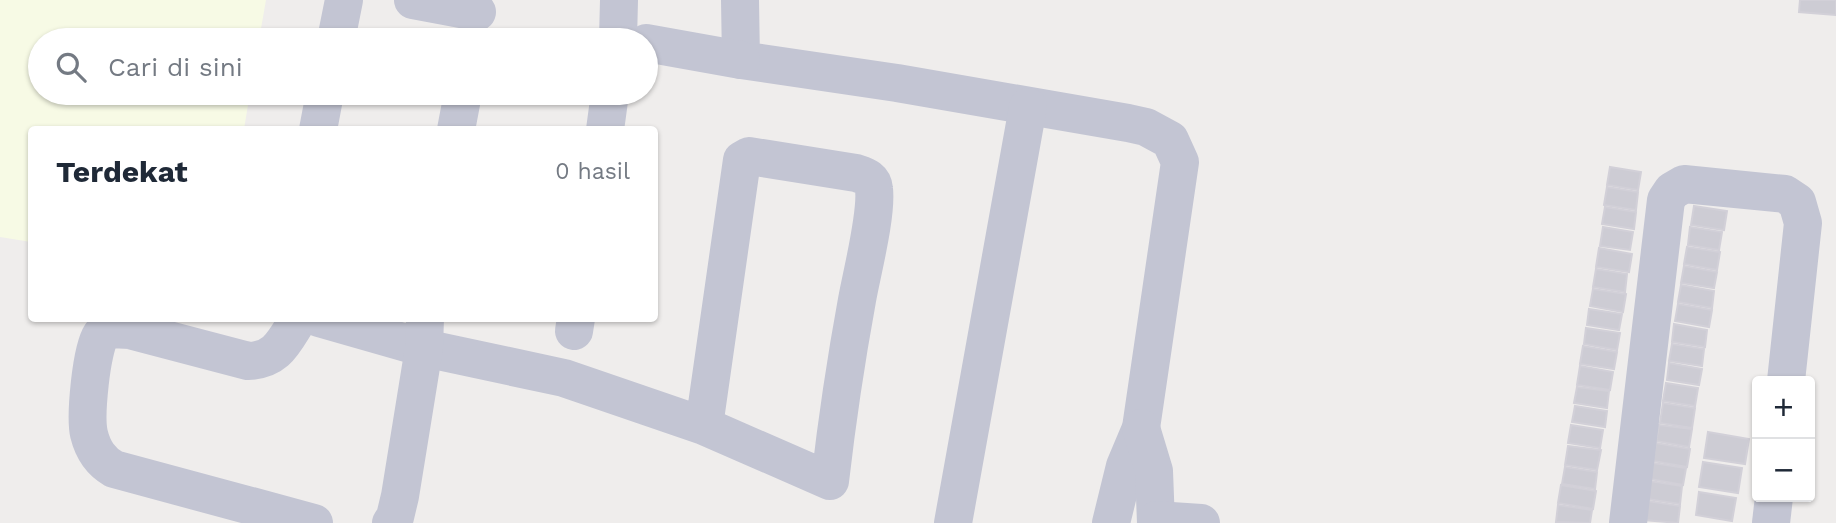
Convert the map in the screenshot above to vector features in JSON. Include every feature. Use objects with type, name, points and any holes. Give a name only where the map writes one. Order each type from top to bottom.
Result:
[{"type":"street","points":[[338,28],[344,0]]},
{"type":"street","points":[[413,0],[476,17]]},
{"type":"street","points":[[619,0],[626,28]]},
{"type":"street","points":[[740,0],[741,60]]},
{"type":"street","points":[[658,45],[897,83],[1146,127],[1170,140],[1180,162],[1141,428],[1125,466],[1111,523]]},
{"type":"street","points":[[319,126],[323,105]]},
{"type":"street","points":[[457,126],[461,105]]},
{"type":"street","points":[[606,126],[608,105]]},
{"type":"street","points":[[953,523],[1028,107]]},
{"type":"street","points":[[347,322],[424,333],[564,378],[704,426],[830,481],[846,356],[872,217],[875,190],[873,181],[869,178],[856,173],[749,156],[742,160],[704,426]]},
{"type":"street","points":[[1628,523],[1666,201],[1672,191],[1684,184],[1785,194],[1797,202],[1803,223],[1787,376]]},
{"type":"street","points":[[296,322],[279,348],[269,358],[259,361],[248,361],[130,330],[110,329],[100,336],[86,415],[99,458],[114,470],[314,523]]},
{"type":"street","points":[[391,523],[400,496],[424,333]]},
{"type":"street","points":[[1141,428],[1154,471],[1156,521],[1201,523]]},
{"type":"street","points":[[1771,523],[1773,502]]},
{"type":"shaded area","points":[[0,0],[266,0],[261,28],[28,28],[28,105],[248,105],[244,126],[28,126],[28,242],[0,237]]},
{"type":"building","points":[[1800,0],[1836,0],[1836,15],[1799,12]]},
{"type":"building","points":[[1610,167],[1641,172],[1638,190],[1607,185]]},
{"type":"building","points":[[1607,187],[1638,192],[1636,210],[1604,205]]},
{"type":"building","points":[[1694,206],[1727,211],[1724,230],[1691,225]]},
{"type":"building","points":[[1605,207],[1636,212],[1634,229],[1602,224]]},
{"type":"building","points":[[1603,227],[1633,232],[1630,250],[1600,246]]},
{"type":"building","points":[[1690,227],[1722,232],[1719,250],[1688,245]]},
{"type":"building","points":[[1687,247],[1720,252],[1717,270],[1684,264]]},
{"type":"building","points":[[1599,248],[1632,254],[1629,272],[1596,267]]},
{"type":"building","points":[[1684,266],[1717,272],[1714,288],[1681,283]]},
{"type":"building","points":[[1596,269],[1627,274],[1625,292],[1593,287]]},
{"type":"building","points":[[1681,285],[1714,291],[1712,308],[1678,302]]},
{"type":"building","points":[[1593,289],[1626,294],[1623,312],[1590,306]]},
{"type":"building","points":[[1678,304],[1712,310],[1709,327],[1675,321]]},
{"type":"building","points":[[1589,309],[1622,314],[1619,330],[1587,325]]},
{"type":"building","points":[[1674,324],[1707,330],[1705,347],[1672,342]]},
{"type":"building","points":[[1586,328],[1620,333],[1617,350],[1584,344]]},
{"type":"building","points":[[1672,344],[1704,349],[1702,366],[1669,361]]},
{"type":"building","points":[[1583,346],[1617,352],[1614,369],[1580,364]]},
{"type":"building","points":[[1669,363],[1702,369],[1699,385],[1667,380]]},
{"type":"building","points":[[1580,366],[1613,372],[1610,390],[1577,385]]},
{"type":"building","points":[[1666,383],[1698,388],[1695,406],[1663,401]]},
{"type":"building","points":[[1577,387],[1609,391],[1607,408],[1574,403]]},
{"type":"building","points":[[1663,403],[1695,408],[1692,428],[1660,423]]},
{"type":"building","points":[[1575,406],[1607,411],[1605,427],[1572,422]]},
{"type":"building","points":[[1571,425],[1603,430],[1600,448],[1568,443]]},
{"type":"building","points":[[1659,425],[1692,429],[1689,447],[1656,441]]},
{"type":"building","points":[[1708,432],[1749,439],[1745,464],[1704,458]]},
{"type":"building","points":[[1656,443],[1690,449],[1687,467],[1653,461]]},
{"type":"building","points":[[1568,446],[1601,450],[1597,470],[1565,465]]},
{"type":"building","points":[[1703,462],[1742,468],[1738,493],[1699,487]]},
{"type":"building","points":[[1653,463],[1686,468],[1683,485],[1650,479]]},
{"type":"building","points":[[1565,467],[1597,472],[1595,489],[1562,484]]},
{"type":"building","points":[[1650,481],[1682,486],[1680,504],[1647,499]]},
{"type":"building","points":[[1561,485],[1596,491],[1593,509],[1558,503]]},
{"type":"building","points":[[1699,492],[1736,498],[1732,521],[1696,515]]},
{"type":"building","points":[[1648,501],[1680,506],[1678,523],[1644,520]]},
{"type":"building","points":[[1558,505],[1592,510],[1590,523],[1556,522]]}]
